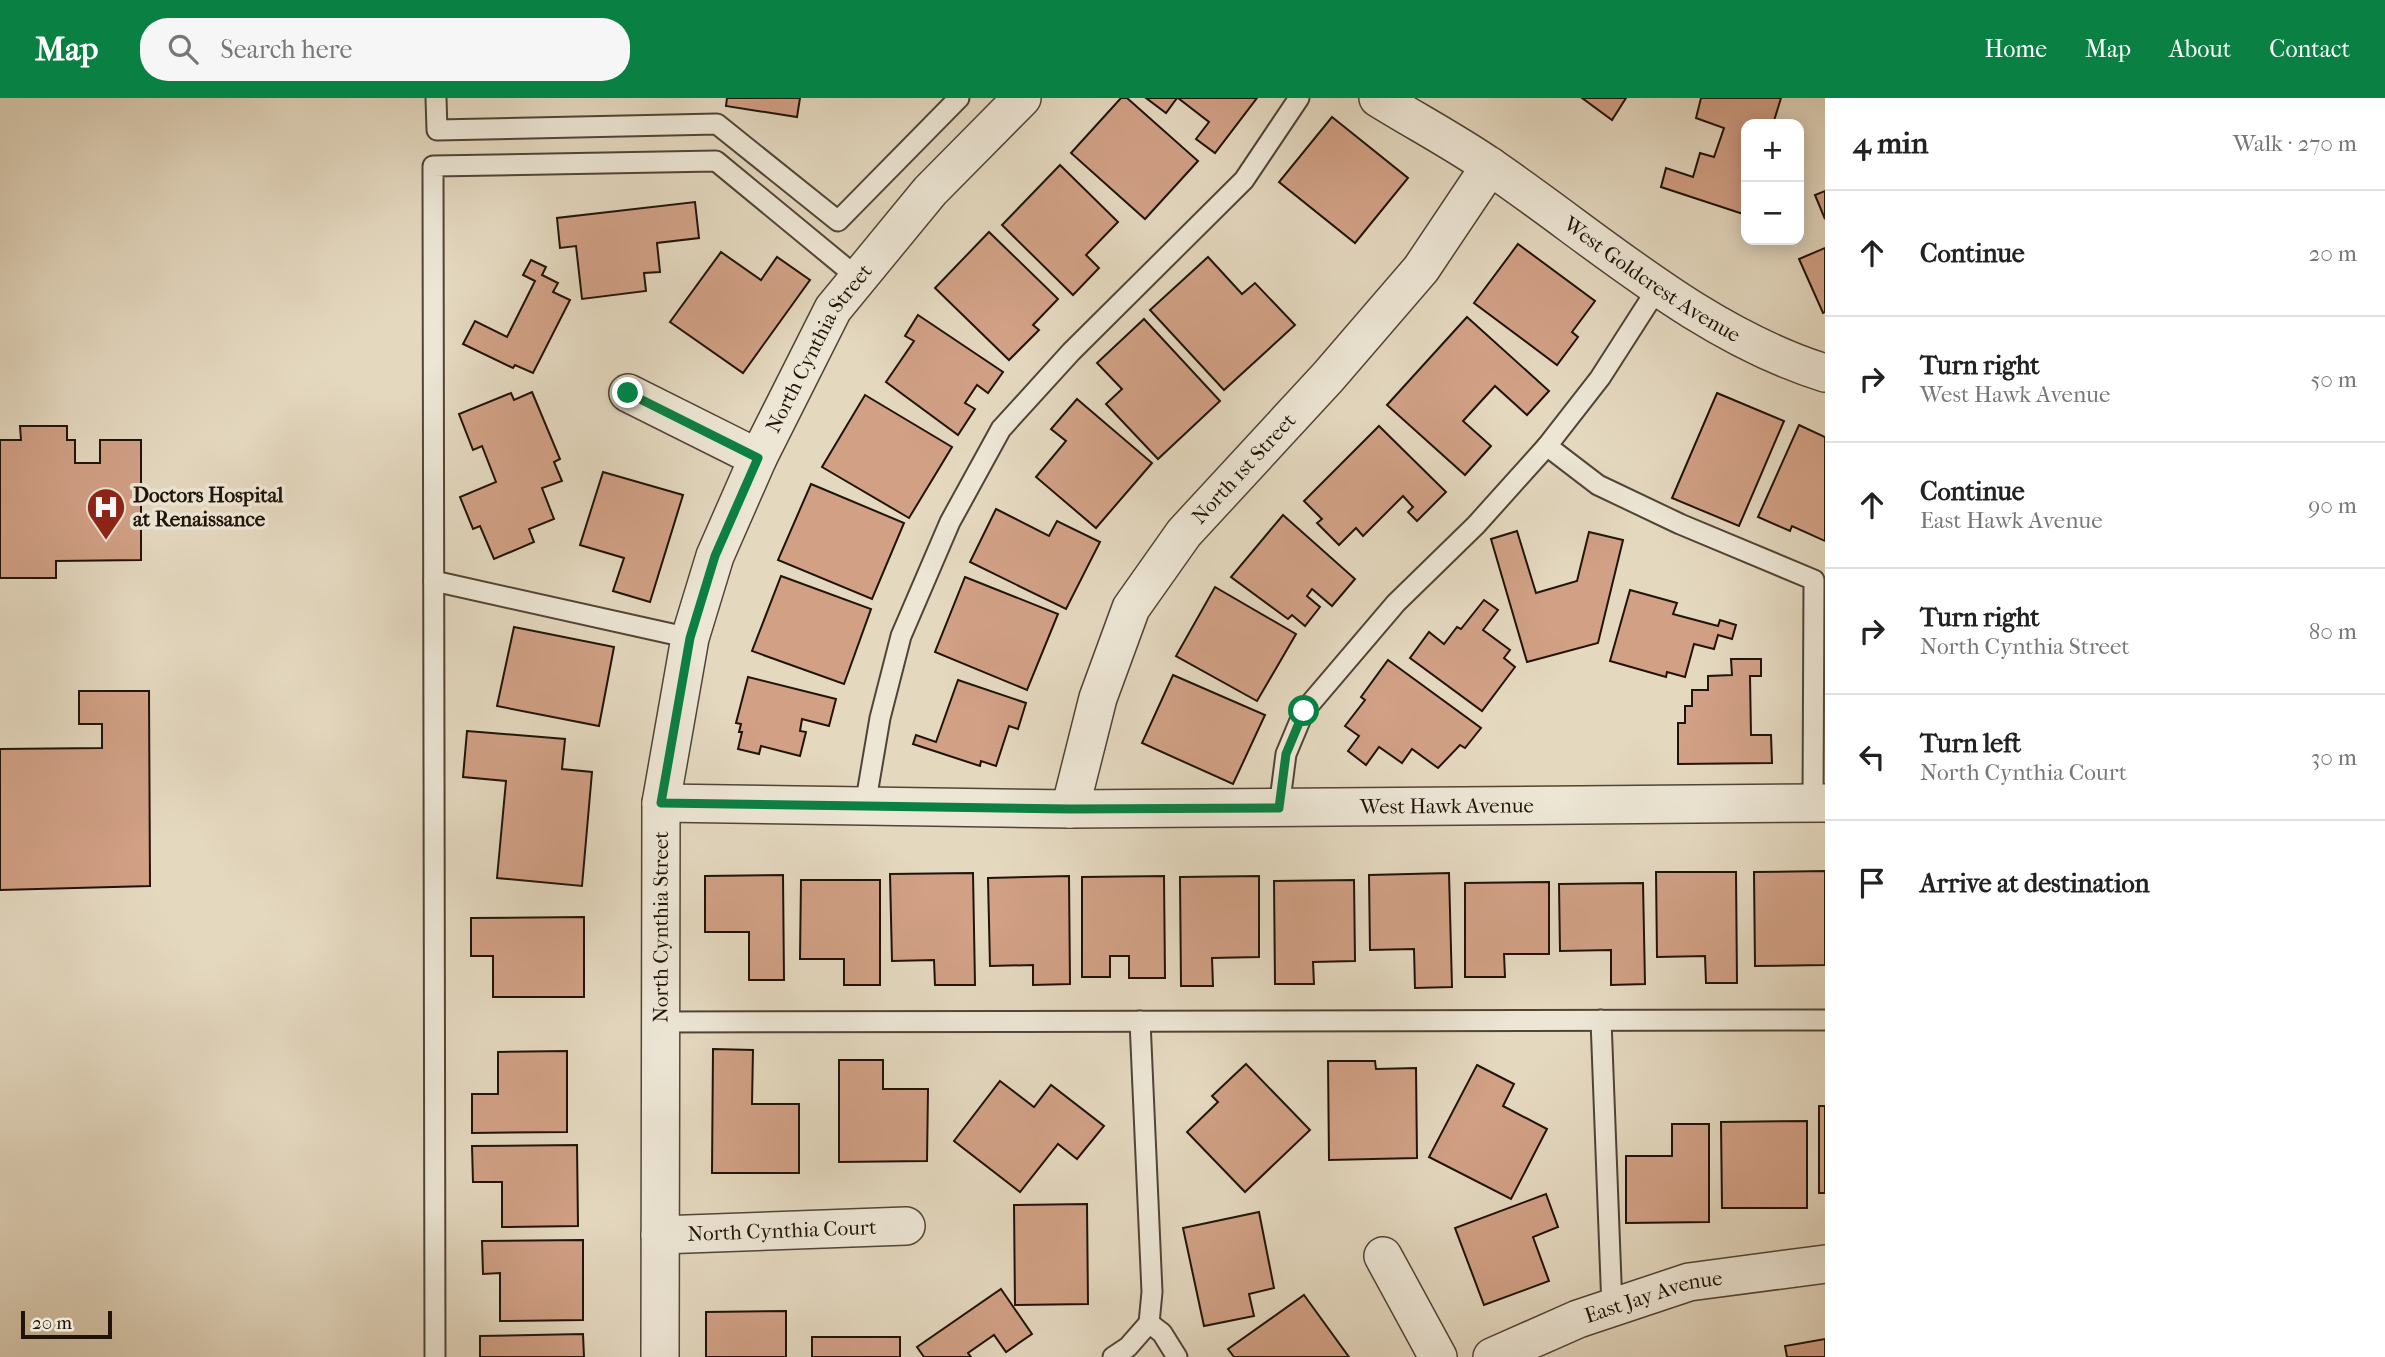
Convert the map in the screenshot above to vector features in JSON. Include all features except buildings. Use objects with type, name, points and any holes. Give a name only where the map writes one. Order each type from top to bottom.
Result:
[{"type":"street","name":"North Cynthia Street","points":[[660,1357],[661,803],[690,638],[715,556],[758,458],[833,309],[930,191],[1022,98]]},
{"type":"street","name":"West Goldcrest Avenue","points":[[1378,98],[1490,166],[1725,330],[1825,373]]},
{"type":"street","name":"North 1st Street","points":[[1070,809],[1098,698],[1131,608],[1184,533],[1328,377],[1420,269],[1490,166]]},
{"type":"street","points":[[628,393],[758,458]]},
{"type":"street","name":"West Hawk Avenue","points":[[661,803],[1070,809],[1819,803]]},
{"type":"street","name":"North Cynthia Court","points":[[660,1235],[906,1226]]},
{"type":"street","points":[[1383,1256],[1438,1357]]},
{"type":"street","name":"East Jay Avenue","points":[[1492,1357],[1612,1308],[1689,1282],[1825,1264]]},
{"type":"lane","points":[[436,98],[437,130],[717,124],[838,222],[959,98]]},
{"type":"lane","points":[[865,806],[880,718],[901,636],[950,522],[1001,429],[1071,352],[1244,180],[1299,98]]},
{"type":"lane","points":[[435,1357],[433,166],[716,161],[858,278]]},
{"type":"lane","points":[[1279,808],[1286,754],[1304,711],[1396,603],[1476,525],[1547,446],[1600,378],[1659,286]]},
{"type":"lane","points":[[1547,446],[1598,485],[1680,524],[1814,580],[1819,803]]},
{"type":"lane","points":[[434,581],[690,638]]},
{"type":"lane","points":[[1601,1020],[1612,1308]]},
{"type":"lane","points":[[659,1022],[1825,1020]]},
{"type":"lane","points":[[1113,1357],[1128,1347],[1149,1323],[1152,1292],[1140,1021]]},
{"type":"lane","points":[[1149,1323],[1162,1333],[1177,1357]]},
{"type":"place","name":"Doctors Hospital at Renaissance","points":[[106,541]]},
{"type":"route","points":[[628,393],[758,458],[715,556],[690,638],[661,803],[1070,809],[1279,808],[1286,754],[1304,711]]}]
